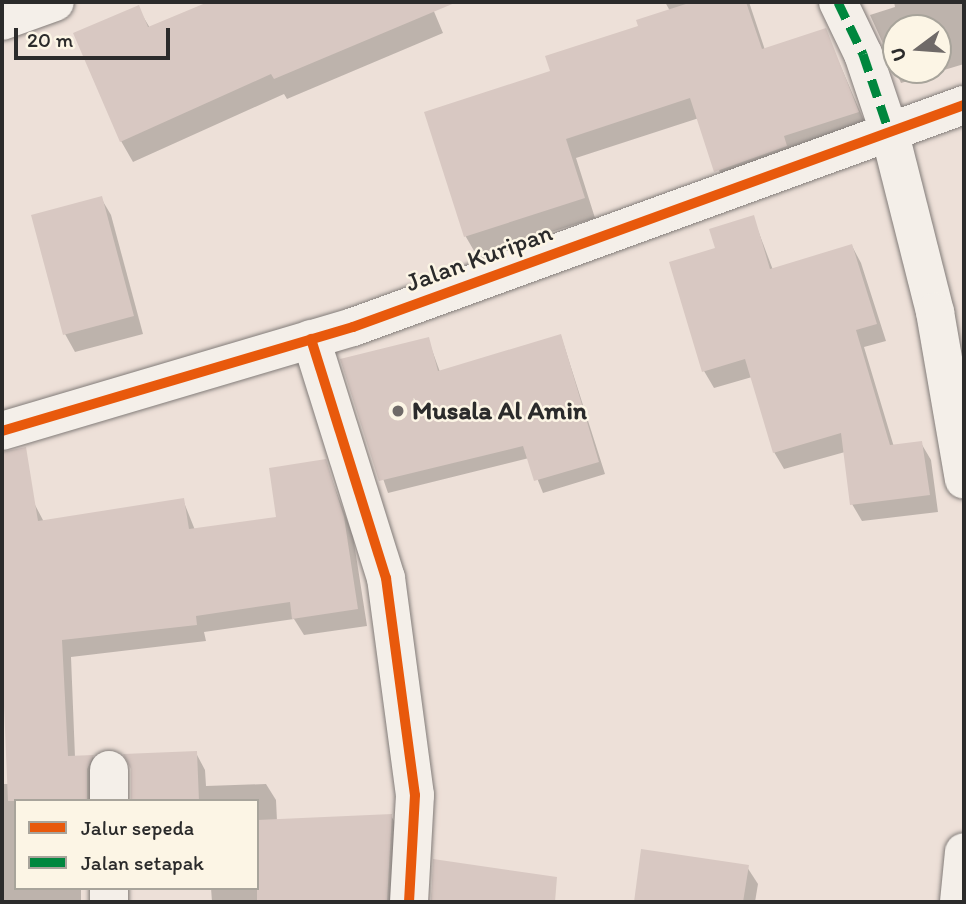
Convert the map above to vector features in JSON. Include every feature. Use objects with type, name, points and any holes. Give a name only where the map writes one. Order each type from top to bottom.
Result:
[{"type":"street","points":[[2,21],[55,2]]},
{"type":"street","points":[[838,2],[863,54],[890,134],[935,312],[964,480]]},
{"type":"street","name":"Jalan Kuripan","points":[[2,431],[312,339],[890,134],[964,105]]},
{"type":"street","points":[[312,339],[386,578],[415,795],[409,902]]},
{"type":"street","points":[[959,902],[964,852]]},
{"type":"building","points":[[208,2],[457,2],[274,79],[271,74],[120,142],[73,33],[139,5],[148,27]]},
{"type":"building","points":[[692,2],[746,2],[762,49],[826,28],[859,112],[784,136],[787,146],[714,172],[690,98],[566,139],[585,198],[464,237],[424,112],[550,71],[545,56],[638,26],[636,20]]},
{"type":"building","points":[[102,196],[134,316],[63,335],[31,215]]},
{"type":"building","points":[[754,215],[770,269],[852,244],[877,324],[856,330],[890,445],[922,441],[930,495],[850,505],[841,433],[773,453],[745,359],[702,372],[669,262],[715,248],[709,229]]},
{"type":"building","points":[[561,334],[599,462],[534,481],[523,446],[379,481],[340,359],[429,337],[438,371]]},
{"type":"building","points":[[26,447],[38,521],[184,498],[189,529],[276,517],[269,468],[326,459],[344,517],[358,609],[292,619],[290,602],[196,616],[197,625],[62,640],[68,756],[94,755],[87,769],[87,799],[8,801],[2,659],[2,452]]},
{"type":"building","points":[[197,751],[199,799],[131,799],[131,769],[123,754]]},
{"type":"building","points":[[392,814],[387,902],[257,902],[259,820]]},
{"type":"building","points":[[641,849],[749,865],[743,902],[634,902]]},
{"type":"building","points":[[433,859],[557,877],[555,902],[431,902]]},
{"type":"marked path","points":[[838,2],[863,54],[890,134]]},
{"type":"cycle path","points":[[2,431],[353,327],[964,105]]},
{"type":"cycle path","points":[[311,339],[386,578],[415,795],[409,902]]},
{"type":"place","name":"Musala Al Amin","points":[[398,411]]}]
